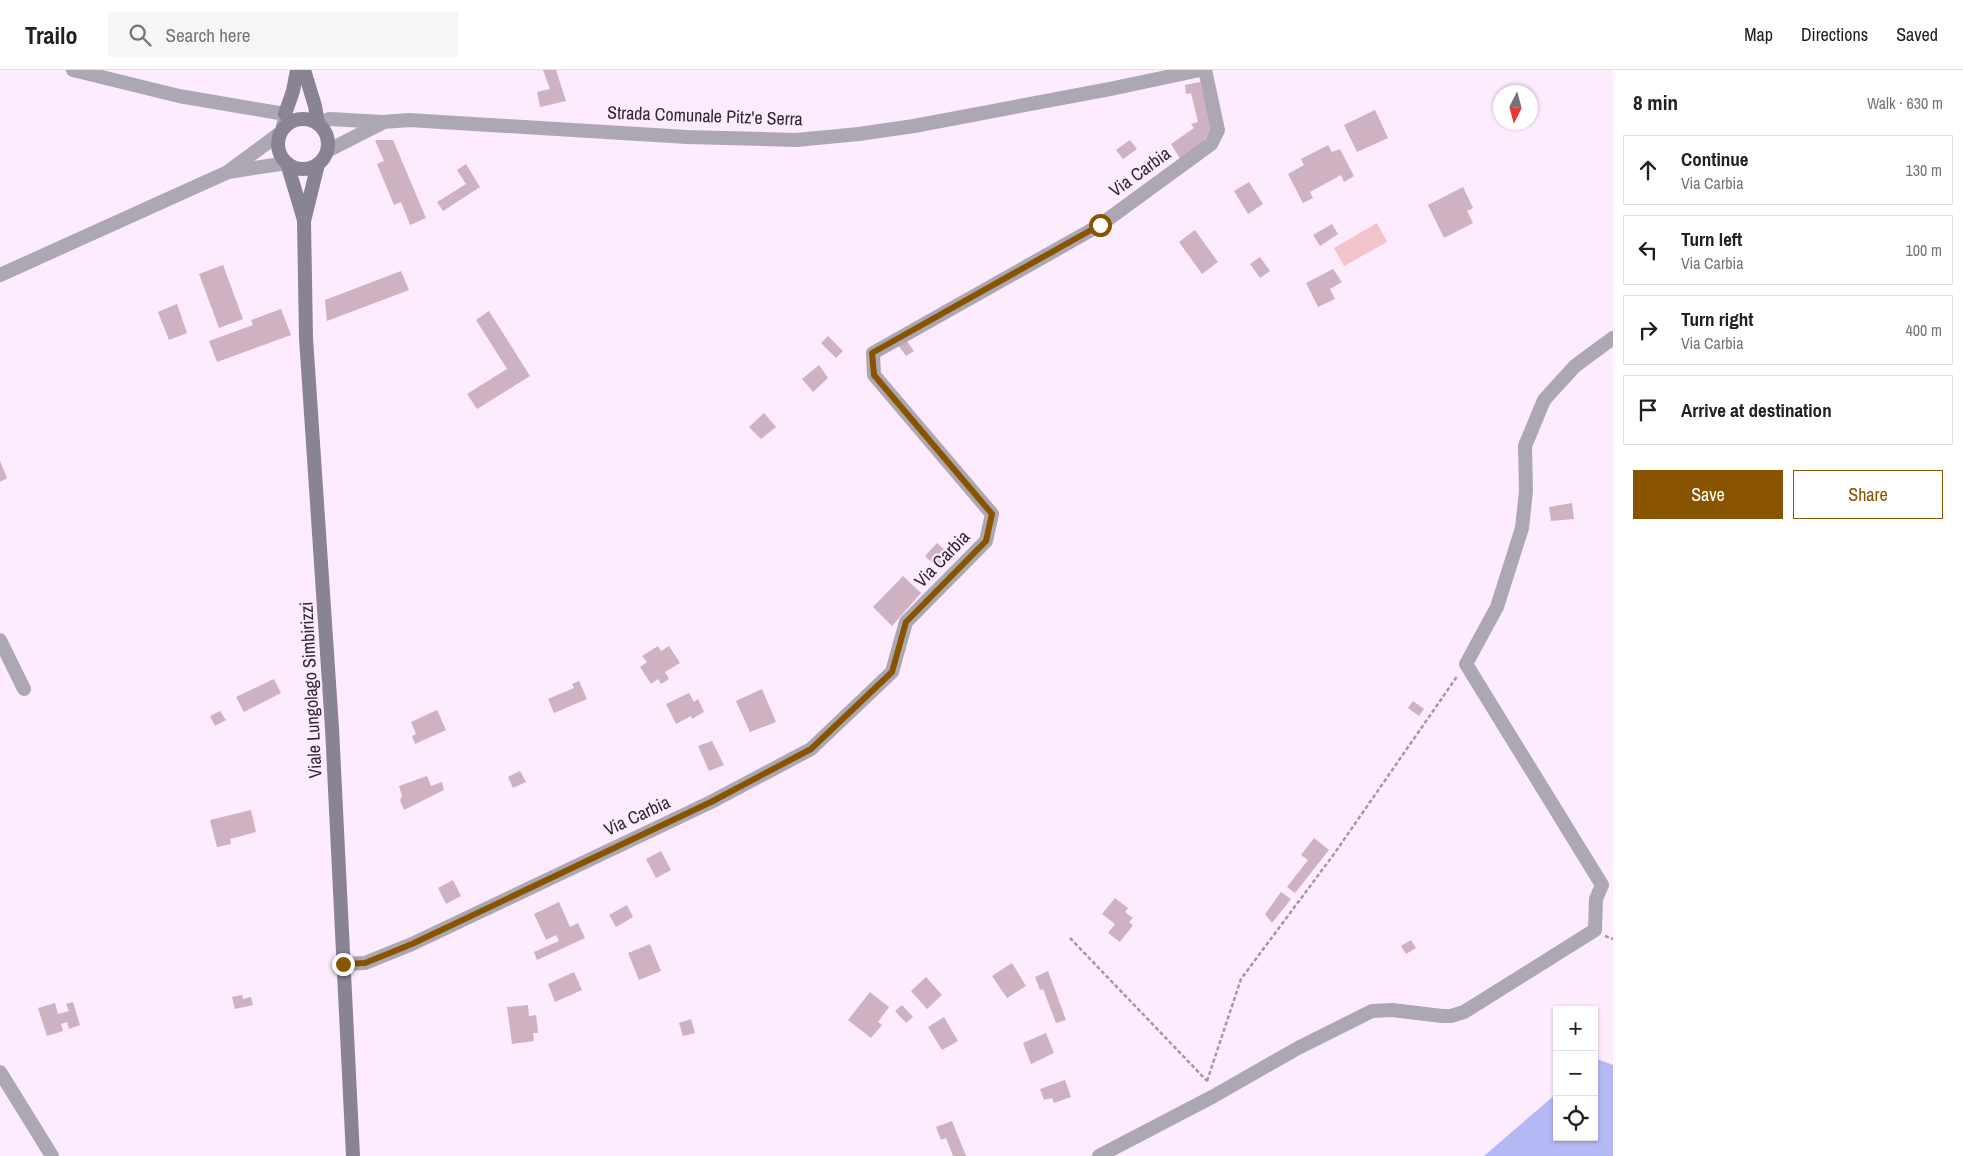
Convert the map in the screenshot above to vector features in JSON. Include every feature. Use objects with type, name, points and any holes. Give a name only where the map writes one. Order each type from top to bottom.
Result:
[{"type":"main road","points":[[283,125],[300,119],[310,118],[324,128],[328,139],[328,151],[318,164],[302,169],[294,167],[286,163],[278,150],[283,125],[293,91],[297,70]]},
{"type":"main road","points":[[304,70],[315,106],[318,124]]},
{"type":"main road","name":"Viale Lungolago Simbirizzi","points":[[286,163],[304,221]]},
{"type":"main road","name":"Viale Lungolago Simbirizzi","points":[[318,164],[304,221],[306,338],[326,607],[353,1156]]},
{"type":"street","points":[[73,70],[179,96],[283,125]]},
{"type":"street","name":"Strada Comunale Pitz'e Serra","points":[[318,124],[330,119],[383,122],[418,120],[687,137],[796,140],[914,126],[1200,70]]},
{"type":"street","name":"Via Carbia","points":[[343,964],[365,963],[412,944],[711,802],[811,749],[892,672],[906,622],[986,541],[992,514],[874,375],[872,353],[1100,225],[1211,144],[1218,130],[1205,70]]},
{"type":"street","name":"Strada Comunale Pitz'e Serra","points":[[328,151],[383,122]]},
{"type":"street","points":[[228,172],[283,125]]},
{"type":"street","points":[[0,275],[228,172],[286,163]]},
{"type":"street","points":[[1099,1156],[1212,1097],[1298,1048],[1372,1011],[1392,1010],[1442,1016],[1451,1016],[1464,1012],[1595,930],[1596,899],[1602,885],[1466,664],[1497,607],[1522,528],[1526,491],[1526,446],[1544,400],[1575,366],[1613,338]]},
{"type":"street","points":[[0,640],[24,689]]},
{"type":"street","points":[[0,1072],[52,1156]]},
{"type":"path","points":[[1207,1081],[1241,979],[1334,854],[1466,664]]},
{"type":"path","points":[[1070,938],[1207,1081],[1212,1097]]},
{"type":"shaded area","points":[[1377,223],[1387,242],[1344,266],[1334,248]]},
{"type":"water","points":[[1598,1059],[1613,1065],[1613,1156],[1484,1156],[1553,1096],[1553,1141],[1598,1141]]},
{"type":"building","points":[[543,70],[556,70],[566,101],[540,107],[537,92],[550,89]]},
{"type":"building","points":[[1200,82],[1212,128],[1202,144],[1181,160],[1171,144],[1194,128],[1191,124],[1198,122],[1191,93],[1186,94],[1185,85]]},
{"type":"building","points":[[1375,110],[1388,138],[1357,152],[1344,125]]},
{"type":"building","points":[[375,140],[393,140],[426,218],[410,225],[401,202],[394,205],[377,164],[384,161]]},
{"type":"building","points":[[1130,140],[1137,149],[1123,159],[1116,150]]},
{"type":"building","points":[[1328,145],[1332,152],[1340,149],[1354,176],[1344,182],[1341,175],[1310,192],[1313,198],[1303,203],[1288,174],[1304,165],[1301,159]]},
{"type":"building","points":[[466,164],[480,187],[443,211],[437,202],[466,184],[457,170]]},
{"type":"building","points":[[1249,182],[1263,204],[1248,214],[1234,191]]},
{"type":"building","points":[[1463,187],[1473,208],[1467,211],[1473,223],[1444,238],[1428,205]]},
{"type":"building","points":[[1332,224],[1338,234],[1320,246],[1313,235]]},
{"type":"building","points":[[1195,230],[1218,262],[1202,274],[1179,242]]},
{"type":"building","points":[[1260,257],[1270,271],[1260,278],[1250,264]]},
{"type":"building","points":[[223,265],[243,319],[219,328],[199,274]]},
{"type":"building","points":[[1333,269],[1342,282],[1330,289],[1335,299],[1318,307],[1306,283]]},
{"type":"building","points":[[401,271],[409,290],[327,321],[325,300]]},
{"type":"building","points":[[177,304],[187,333],[169,340],[158,312]]},
{"type":"building","points":[[281,309],[291,335],[217,362],[209,341],[253,325],[251,320]]},
{"type":"building","points":[[489,311],[530,376],[477,409],[467,394],[507,369],[476,320]]},
{"type":"building","points":[[828,336],[843,351],[836,358],[821,343]]},
{"type":"building","points":[[906,340],[914,351],[906,356],[898,345]]},
{"type":"building","points":[[819,365],[828,378],[813,392],[802,379]]},
{"type":"building","points":[[764,413],[776,427],[761,439],[749,427]]},
{"type":"building","points":[[0,461],[7,478],[0,482]]},
{"type":"building","points":[[1572,503],[1574,519],[1551,521],[1549,507]]},
{"type":"building","points":[[937,543],[952,556],[940,570],[925,556]]},
{"type":"building","points":[[903,576],[921,593],[892,626],[873,607]]},
{"type":"building","points":[[658,646],[661,651],[669,646],[680,663],[665,672],[669,679],[661,684],[658,679],[651,684],[640,667],[647,662],[642,656]]},
{"type":"building","points":[[274,679],[281,693],[244,712],[236,697]]},
{"type":"building","points":[[579,681],[587,699],[554,713],[548,699],[574,688],[572,684]]},
{"type":"building","points":[[762,689],[776,722],[750,732],[736,701]]},
{"type":"building","points":[[689,693],[694,702],[698,699],[704,712],[692,719],[691,716],[676,724],[666,704]]},
{"type":"building","points":[[1413,701],[1424,709],[1419,716],[1408,708]]},
{"type":"building","points":[[437,710],[446,730],[415,744],[412,736],[416,734],[411,722]]},
{"type":"building","points":[[220,711],[226,720],[215,726],[210,716]]},
{"type":"building","points":[[712,741],[724,765],[709,771],[698,746]]},
{"type":"building","points":[[520,771],[526,782],[513,788],[508,777]]},
{"type":"building","points":[[427,776],[431,786],[442,782],[444,790],[404,810],[400,800],[402,796],[399,786]]},
{"type":"building","points":[[251,810],[256,832],[230,839],[231,844],[217,847],[210,820]]},
{"type":"building","points":[[1314,838],[1329,850],[1295,893],[1287,887],[1308,860],[1301,855]]},
{"type":"building","points":[[661,851],[671,870],[656,878],[646,859]]},
{"type":"building","points":[[453,880],[461,896],[446,904],[438,888]]},
{"type":"building","points":[[1281,892],[1291,899],[1272,923],[1265,914]]},
{"type":"building","points":[[1115,898],[1128,908],[1125,912],[1133,918],[1129,922],[1133,925],[1120,942],[1108,933],[1115,924],[1102,914]]},
{"type":"building","points":[[559,902],[570,927],[578,923],[585,938],[537,960],[534,952],[559,941],[556,935],[546,940],[534,914]]},
{"type":"building","points":[[627,905],[633,917],[616,927],[609,915]]},
{"type":"building","points":[[1411,940],[1416,948],[1406,954],[1401,946]]},
{"type":"building","points":[[650,944],[661,971],[639,980],[628,953]]},
{"type":"building","points":[[1012,963],[1026,986],[1007,998],[992,976]]},
{"type":"building","points":[[1048,971],[1066,1020],[1056,1023],[1043,989],[1040,990],[1035,977]]},
{"type":"building","points":[[574,972],[582,990],[555,1002],[548,984]]},
{"type":"building","points":[[926,977],[942,995],[927,1009],[911,991]]},
{"type":"building","points":[[870,992],[889,1007],[878,1022],[882,1025],[871,1038],[848,1020]]},
{"type":"building","points":[[242,995],[243,999],[251,997],[253,1005],[235,1009],[232,997]]},
{"type":"building","points":[[73,1002],[80,1025],[69,1029],[67,1022],[61,1024],[63,1031],[47,1036],[38,1008],[55,1003],[58,1014],[69,1011],[66,1004]]},
{"type":"building","points":[[528,1005],[529,1016],[536,1015],[538,1033],[533,1033],[534,1041],[512,1044],[507,1007]]},
{"type":"building","points":[[902,1005],[913,1017],[906,1023],[895,1011]]},
{"type":"building","points":[[944,1017],[958,1041],[942,1050],[928,1027]]},
{"type":"building","points":[[691,1019],[695,1033],[683,1036],[679,1023]]},
{"type":"building","points":[[1046,1033],[1054,1053],[1031,1064],[1023,1043]]},
{"type":"building","points":[[1065,1080],[1071,1097],[1054,1103],[1052,1098],[1044,1100],[1040,1089]]},
{"type":"building","points":[[952,1121],[966,1156],[953,1156],[946,1138],[941,1140],[936,1127]]},
{"type":"route","points":[[343,964],[365,963],[412,944],[711,802],[811,749],[892,672],[906,622],[986,541],[992,514],[874,375],[872,353],[1100,225]]}]
